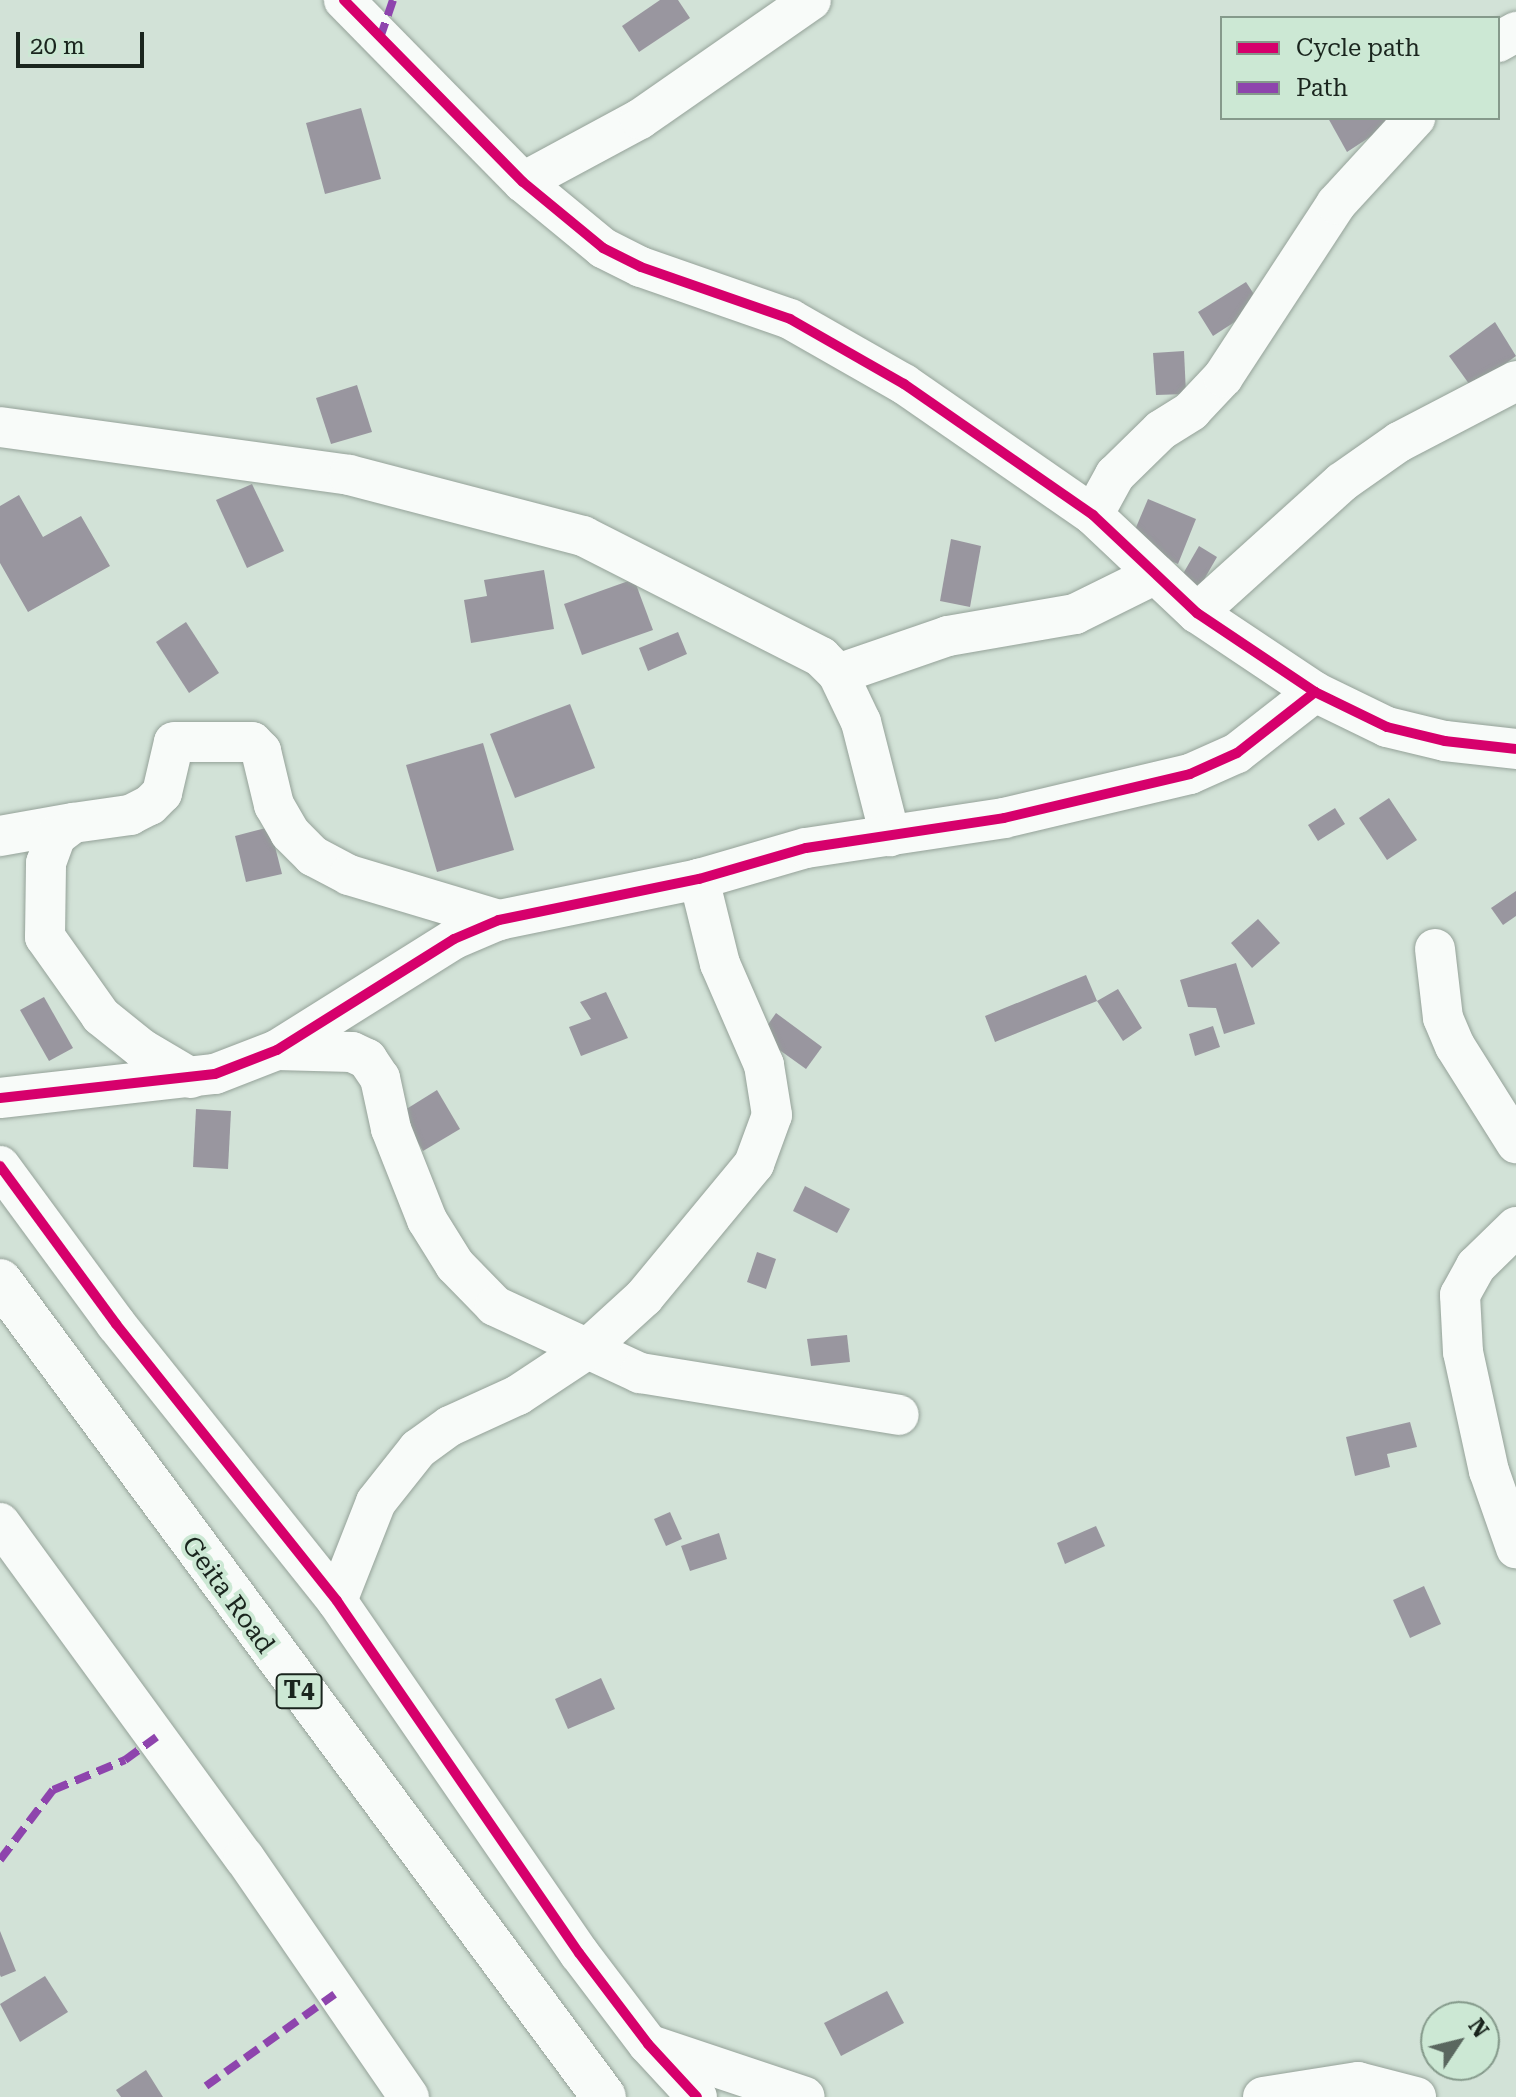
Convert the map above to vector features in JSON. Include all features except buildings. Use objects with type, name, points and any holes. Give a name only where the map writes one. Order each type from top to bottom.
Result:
[{"type":"highway","name":"Geita Road","points":[[0,1281],[604,2097]]},
{"type":"street","points":[[344,0],[523,182],[603,248],[641,267],[747,300],[838,344],[1093,515],[1197,613],[1315,692],[1387,727],[1445,741],[1516,749]]},
{"type":"street","points":[[523,182],[640,119],[811,0]]},
{"type":"street","points":[[1093,515],[1126,463],[1161,430],[1191,411],[1223,377],[1336,204],[1413,120]]},
{"type":"street","points":[[1197,613],[1342,482],[1413,434],[1516,381]]},
{"type":"street","points":[[0,427],[349,475],[583,536],[821,657],[838,674],[861,722],[890,836]]},
{"type":"street","points":[[838,674],[948,636],[1075,614],[1156,574]]},
{"type":"street","points":[[0,1098],[191,1078],[277,1050],[454,939],[499,920],[699,879],[806,848],[1004,818],[1190,774],[1237,753],[1315,692]]},
{"type":"street","points":[[0,836],[130,815],[150,805],[162,793],[174,742],[246,739],[261,751],[268,789],[290,833],[313,856],[349,875],[499,920]]},
{"type":"street","points":[[73,823],[56,836],[46,863],[45,937],[101,1016],[142,1049],[191,1078]]},
{"type":"street","points":[[337,1601],[376,1502],[418,1449],[450,1426],[518,1395],[586,1350],[708,1226],[754,1164],[772,1115],[764,1065],[720,964],[699,879]]},
{"type":"street","points":[[1435,949],[1443,1018],[1455,1046],[1516,1143]]},
{"type":"street","points":[[277,1050],[352,1052],[367,1059],[380,1078],[411,1185],[455,1265],[495,1306],[640,1373],[899,1415]]},
{"type":"street","points":[[0,1166],[116,1324],[337,1601],[579,1953],[648,2044],[697,2097]]},
{"type":"street","points":[[1512,1526],[1463,1352],[1460,1295],[1476,1266],[1516,1227]]},
{"type":"street","points":[[0,1523],[244,1857],[409,2097]]},
{"type":"street","points":[[648,2044],[805,2097]]},
{"type":"street","points":[[1263,2097],[1358,2082],[1416,2097]]},
{"type":"marked path","points":[[380,38],[393,0]]},
{"type":"marked path","points":[[0,1860],[53,1790],[125,1760],[157,1737]]},
{"type":"marked path","points":[[206,2086],[335,1994]]},
{"type":"cycle path","points":[[344,0],[523,182],[603,248],[641,267],[790,319],[904,384],[1093,515],[1197,613],[1315,692],[1387,727],[1445,741],[1516,749]]},
{"type":"cycle path","points":[[0,1098],[215,1074],[277,1050],[454,939],[499,920],[699,879],[806,848],[1004,818],[1190,774],[1237,753],[1315,692]]},
{"type":"cycle path","points":[[0,1166],[116,1324],[337,1601],[579,1953],[648,2044],[697,2097]]}]
